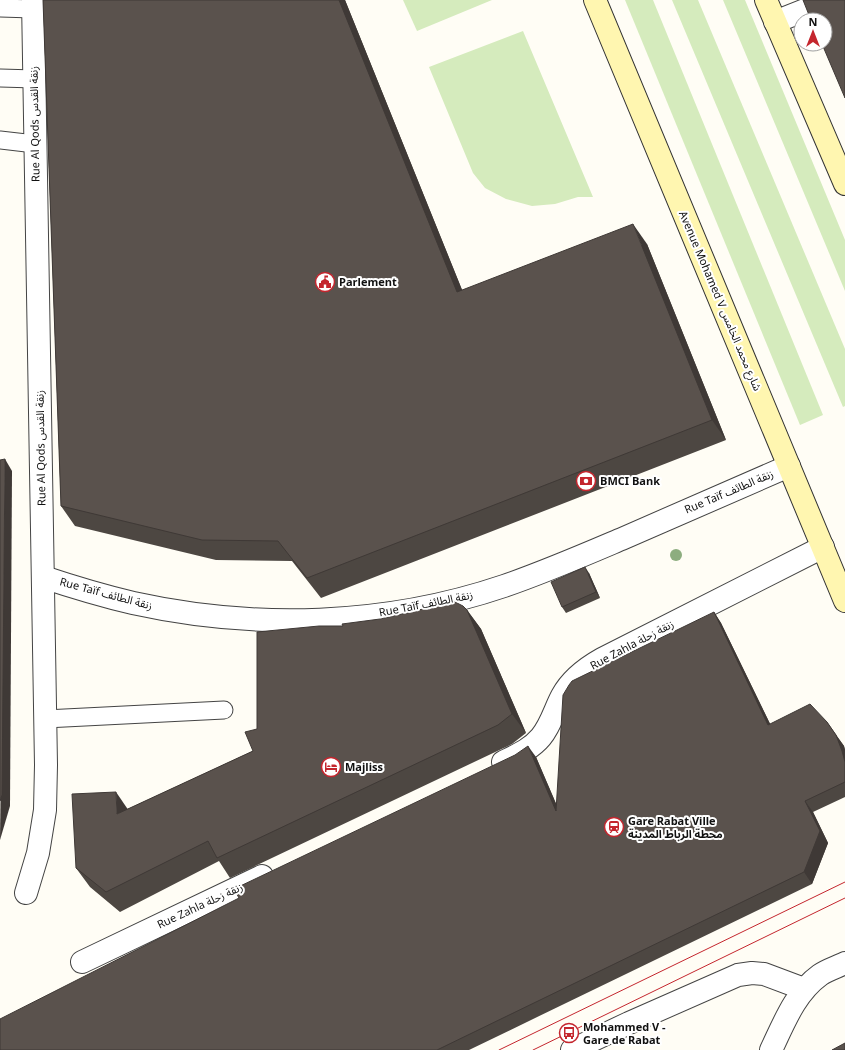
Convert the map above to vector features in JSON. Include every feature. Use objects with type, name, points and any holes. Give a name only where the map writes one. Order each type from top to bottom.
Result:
[{"type":"main road","name":"Avenue Mohamed V شارع محمد الخامس","points":[[595,0],[845,601]]},
{"type":"main road","points":[[766,0],[845,184]]},
{"type":"street","points":[[775,22],[830,0]]},
{"type":"street","name":"Rue Al Qods زنقة القدس","points":[[26,893],[38,853],[45,810],[43,577],[33,4]]},
{"type":"street","name":"Rue Taïf زنقة الطائف","points":[[43,577],[88,592],[179,612],[272,620],[319,620],[366,616],[412,609],[503,587],[547,571],[789,466]]},
{"type":"street","name":"Rue Zahla زنقة زحلة","points":[[482,772],[518,755],[531,746],[550,724],[563,694],[573,680],[602,658],[822,547]]},
{"type":"street","name":"Rue Zahla زنقة زحلة","points":[[82,962],[282,867]]},
{"type":"street","points":[[772,1050],[791,1010],[804,989],[821,974],[845,963]]},
{"type":"street","points":[[572,1050],[738,975],[752,973],[764,974],[804,989]]},
{"type":"lane","points":[[0,8],[33,4]]},
{"type":"lane","points":[[0,78],[35,78]]},
{"type":"lane","points":[[0,140],[35,144]]},
{"type":"lane","points":[[45,719],[224,710]]},
{"type":"green space","points":[[403,0],[492,0],[417,31]]},
{"type":"green space","points":[[625,0],[653,0],[823,415],[800,425]]},
{"type":"green space","points":[[672,0],[698,0],[845,349],[845,406],[843,407]]},
{"type":"green space","points":[[723,0],[745,0],[845,240],[845,291]]},
{"type":"green space","points":[[523,31],[593,197],[578,197],[555,204],[532,206],[506,199],[485,188],[473,173],[429,67]]},
{"type":"building","name":"Parlement","points":[[43,0],[339,0],[457,292],[633,224],[712,420],[307,578],[278,541],[202,540],[61,506]]},
{"type":"building","points":[[803,0],[845,0],[845,98],[825,52],[833,52],[833,12],[808,12]]},
{"type":"building","points":[[5,459],[2,795],[0,801],[0,460]]},
{"type":"building","points":[[585,567],[596,592],[562,607],[551,582]]},
{"type":"building","points":[[453,601],[463,606],[467,610],[512,714],[498,725],[217,858],[208,841],[106,892],[76,868],[72,794],[116,792],[117,814],[253,751],[245,732],[257,729],[257,632],[319,626],[343,626],[342,624],[380,619]]},
{"type":"building","name":"Gare Rabat Ville محطة الرباط المدينة","points":[[714,612],[768,725],[810,704],[827,722],[836,735],[842,751],[845,762],[845,782],[805,801],[820,831],[804,872],[437,1050],[0,1050],[0,1019],[239,898],[234,889],[515,755],[528,746],[556,811],[563,695],[572,681]]},
{"type":"building","points":[[845,1043],[845,1050],[832,1050]]},
{"type":"tram line","points":[[499,1050],[845,882]]},
{"type":"tram line","points":[[533,1050],[845,898]]},
{"type":"place","name":"Parlement","points":[[325,282]]},
{"type":"place","name":"BMCI Bank","points":[[586,481]]},
{"type":"place","name":"Majliss","points":[[331,767]]},
{"type":"place","name":"Gare Rabat Ville محطة الرباط المدينة","points":[[614,827]]},
{"type":"place","name":"Mohammed V - Gare de Rabat","points":[[569,1033]]}]
